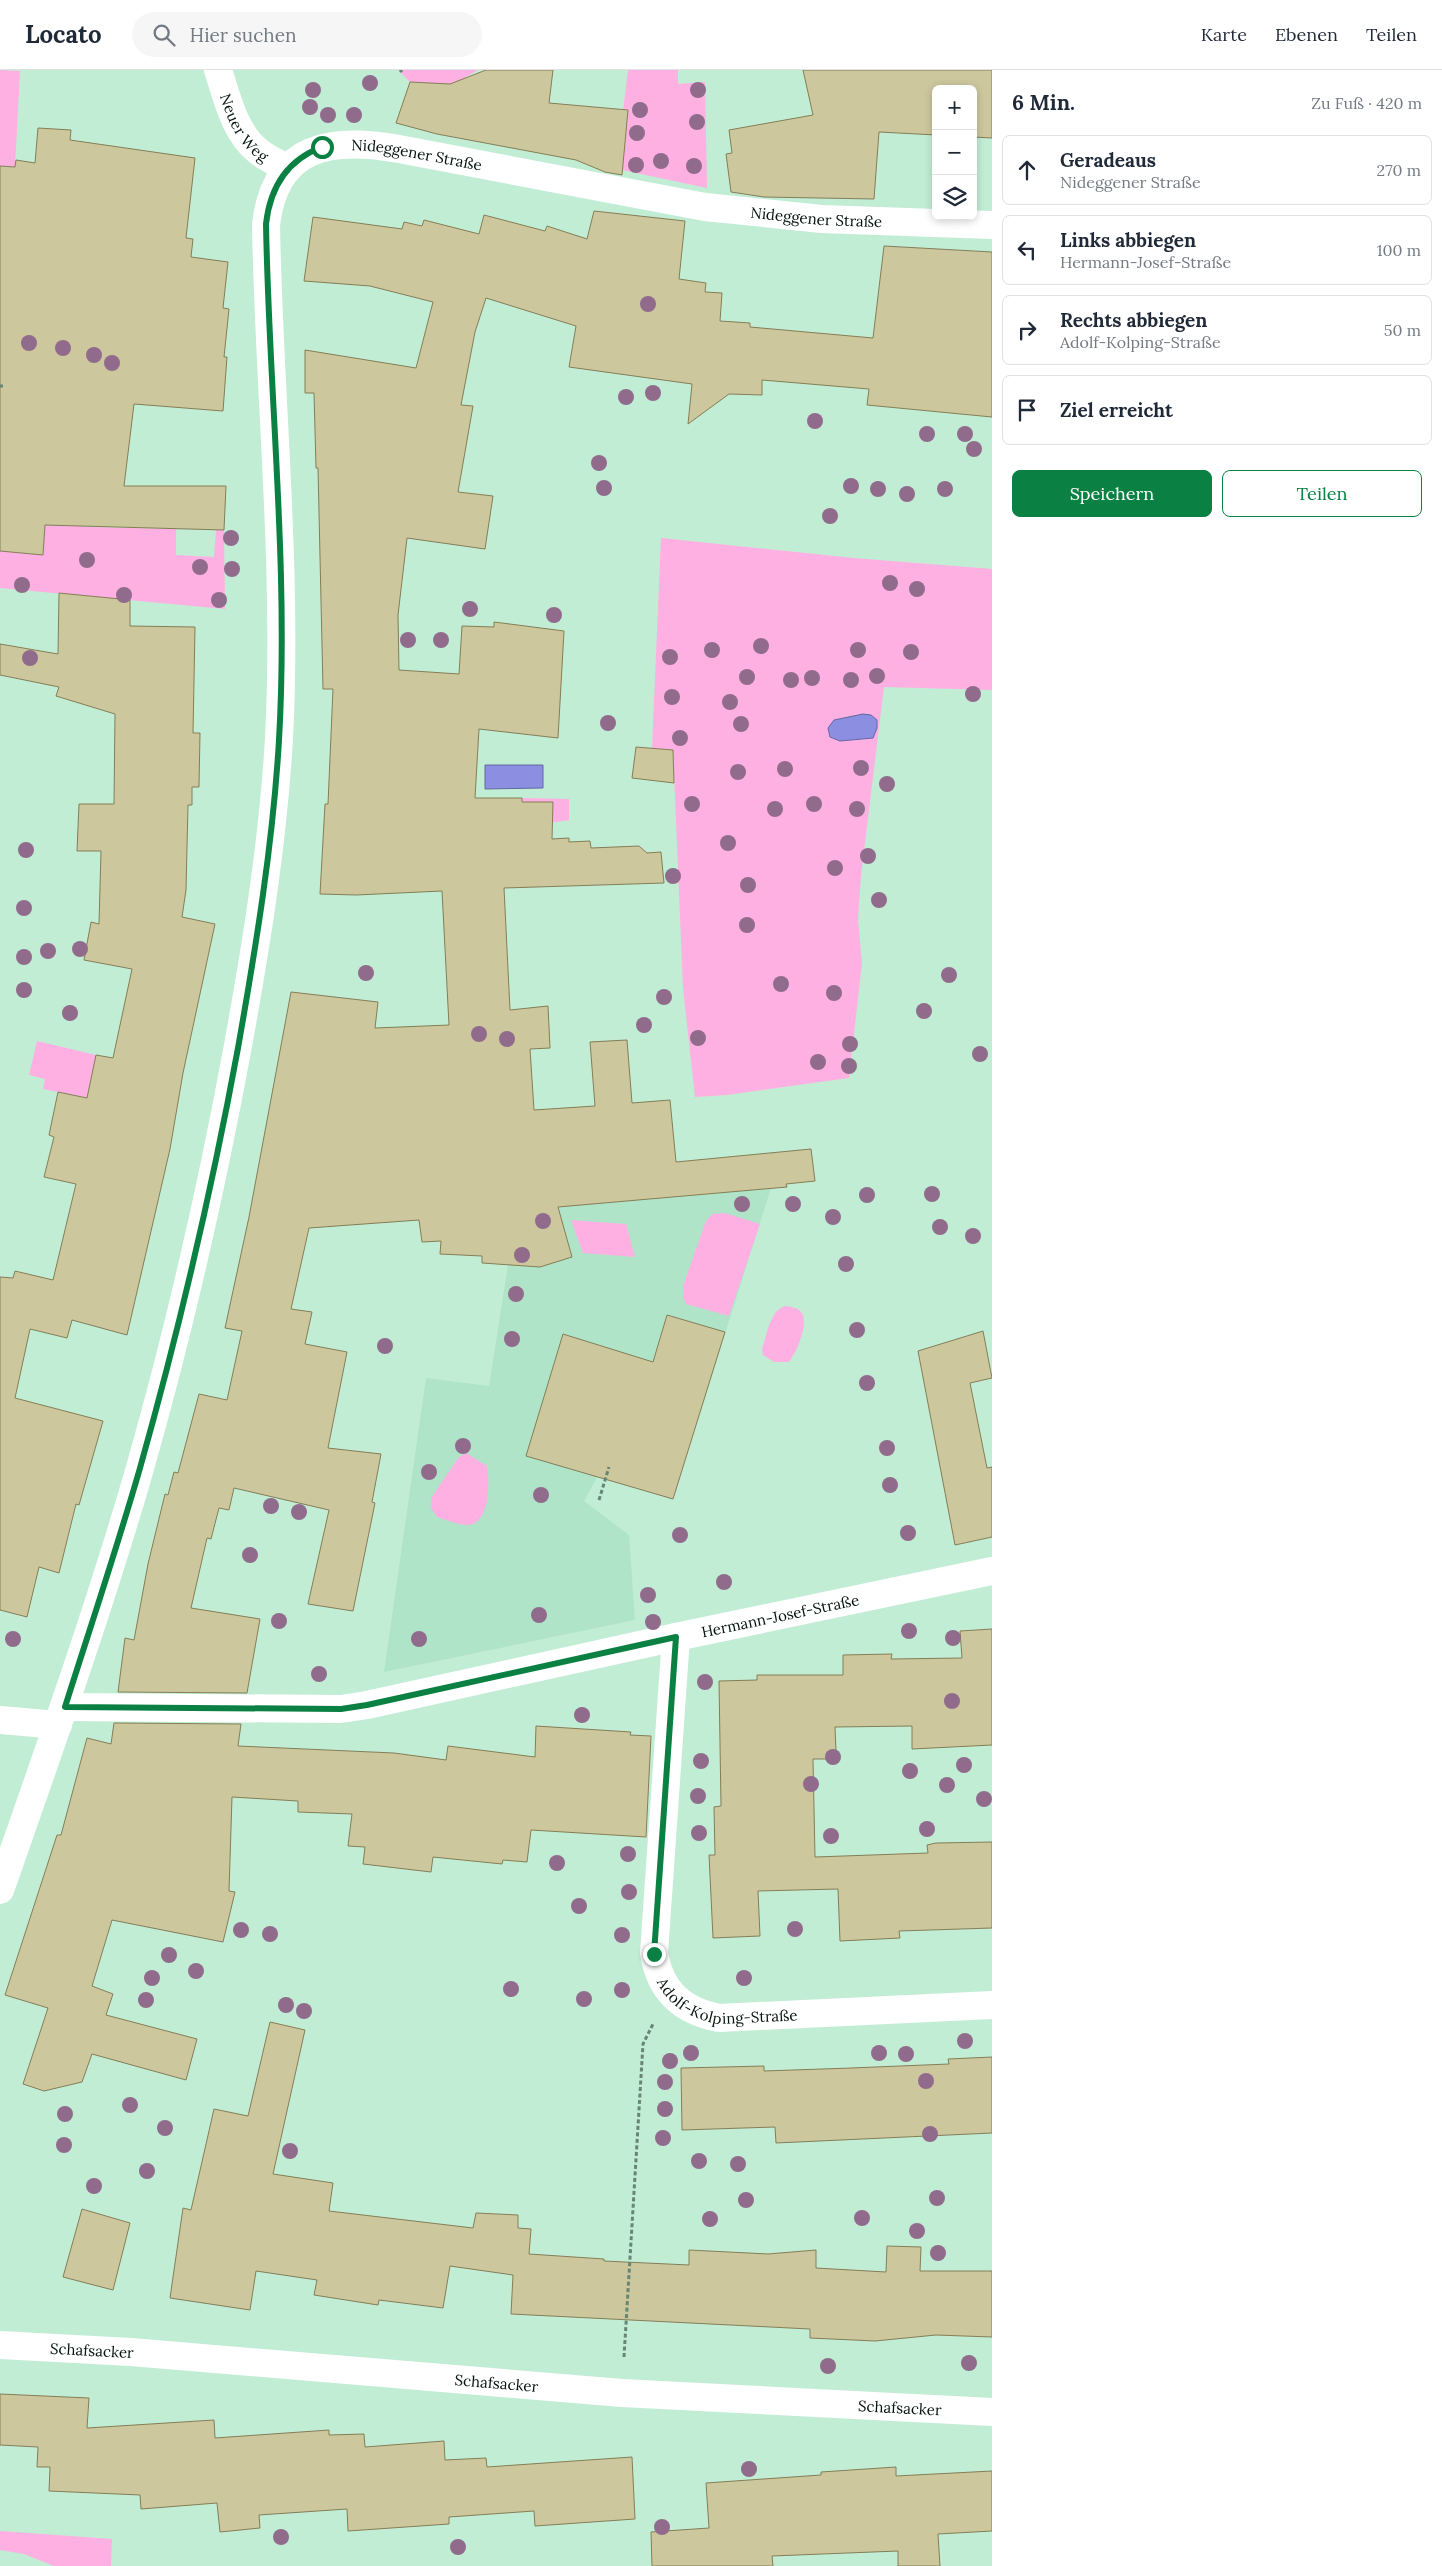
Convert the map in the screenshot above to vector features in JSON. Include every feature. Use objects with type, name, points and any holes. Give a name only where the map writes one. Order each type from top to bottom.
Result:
[{"type":"street","name":"Neuer Weg","points":[[218,70],[232,113],[250,142],[257,150],[288,169]]},
{"type":"street","name":"Nideggener Straße","points":[[0,1890],[61,1716],[139,1471],[169,1359],[222,1131],[264,895],[279,738],[282,625],[280,514],[266,224],[272,195],[288,169],[306,154],[329,145],[375,144],[705,207],[822,219],[992,225]]},
{"type":"street","name":"Hermann-Josef-Straße","points":[[0,1720],[61,1716],[341,1709],[992,1571]]},
{"type":"street","name":"Adolf-Kolping-Straße","points":[[676,1637],[654,1954],[658,1974],[676,2001],[718,2018],[992,2005]]},
{"type":"street","name":"Schafsacker","points":[[0,2345],[132,2352],[622,2393],[992,2412]]},
{"type":"path","points":[[599,1500],[609,1468]]},
{"type":"path","points":[[622,2393],[643,2044],[669,1992]]},
{"type":"shaded area","points":[[0,70],[20,71],[15,167],[0,166]]},
{"type":"shaded area","points":[[398,70],[478,70],[452,85],[410,82]]},
{"type":"shaded area","points":[[628,70],[678,70],[678,84],[705,82],[707,188],[622,170],[628,112],[623,111]]},
{"type":"shaded area","points":[[45,523],[90,527],[176,529],[176,555],[214,557],[216,530],[224,530],[225,609],[0,588],[0,551],[43,555]]},
{"type":"shaded area","points":[[661,538],[854,558],[992,569],[992,690],[884,687],[861,875],[858,919],[862,963],[849,1078],[727,1095],[695,1097],[683,988],[673,750],[652,748]]},
{"type":"shaded area","points":[[522,798],[569,799],[569,820],[524,827]]},
{"type":"shaded area","points":[[37,1041],[96,1055],[87,1098],[43,1089],[45,1079],[29,1075]]},
{"type":"shaded area","points":[[771,1188],[673,1499],[598,1476],[584,1501],[629,1535],[635,1620],[384,1672],[426,1378],[489,1386],[508,1265],[510,1211]]},
{"type":"shaded area","points":[[725,1213],[760,1224],[729,1316],[686,1304],[683,1297],[683,1286],[706,1221],[713,1214]]},
{"type":"shaded area","points":[[571,1220],[626,1224],[635,1257],[583,1253]]},
{"type":"shaded area","points":[[786,1306],[801,1312],[804,1323],[803,1330],[789,1362],[774,1362],[763,1355],[762,1349],[773,1317],[776,1312]]},
{"type":"shaded area","points":[[466,1453],[487,1466],[488,1482],[487,1501],[481,1518],[475,1523],[468,1525],[437,1517],[431,1508],[431,1498],[459,1457]]},
{"type":"shaded area","points":[[0,2531],[112,2539],[111,2566],[54,2566],[24,2554],[0,2550]]},
{"type":"water","points":[[863,714],[871,715],[877,720],[877,728],[873,738],[840,741],[830,737],[828,728],[834,720]]},
{"type":"water","points":[[485,765],[543,765],[543,788],[485,789]]},
{"type":"building","points":[[486,70],[553,70],[549,103],[628,110],[622,175],[605,172],[576,160],[437,134],[396,123],[410,82],[450,84]]},
{"type":"building","points":[[803,70],[992,70],[992,138],[977,137],[977,85],[932,85],[932,135],[879,132],[874,199],[764,197],[731,192],[726,154],[732,153],[729,130],[813,115]]},
{"type":"building","points":[[38,128],[71,130],[70,140],[195,158],[186,238],[193,239],[191,257],[228,262],[223,308],[229,309],[224,357],[227,357],[223,411],[134,404],[124,486],[226,486],[224,530],[45,525],[43,555],[0,551],[0,166],[15,167],[16,160],[35,163]]},
{"type":"building","points":[[594,211],[685,221],[679,279],[706,283],[705,292],[722,293],[720,321],[750,323],[750,327],[873,338],[884,246],[992,252],[992,417],[867,405],[869,389],[762,380],[762,395],[729,394],[688,424],[692,384],[569,367],[576,326],[486,298],[475,332],[461,405],[473,406],[458,492],[493,496],[485,549],[407,538],[398,615],[399,670],[459,674],[462,626],[494,627],[494,622],[564,631],[558,738],[479,729],[475,798],[522,798],[522,802],[553,802],[552,839],[569,838],[569,842],[590,841],[591,848],[639,846],[647,853],[661,852],[664,883],[504,888],[510,1010],[548,1006],[550,1048],[530,1049],[534,1110],[595,1106],[590,1042],[627,1040],[632,1103],[670,1100],[676,1162],[811,1149],[815,1181],[786,1184],[787,1187],[558,1207],[572,1257],[540,1267],[482,1263],[482,1256],[440,1254],[441,1241],[422,1242],[419,1220],[309,1228],[291,1309],[312,1312],[305,1344],[347,1352],[328,1448],[381,1454],[372,1502],[375,1503],[353,1611],[308,1604],[329,1510],[234,1488],[229,1510],[219,1508],[211,1539],[207,1538],[191,1608],[260,1619],[247,1693],[118,1692],[125,1638],[134,1640],[148,1564],[165,1494],[168,1495],[174,1472],[178,1473],[199,1394],[227,1400],[242,1331],[225,1328],[249,1217],[291,992],[378,1002],[375,1028],[449,1025],[442,891],[356,895],[320,894],[325,804],[328,804],[333,689],[323,689],[318,468],[316,468],[314,393],[305,393],[305,350],[416,368],[433,302],[370,286],[304,281],[313,217],[402,229],[404,222],[422,226],[424,220],[479,234],[484,215],[545,231],[547,226],[587,239]]},
{"type":"building","points":[[59,593],[130,600],[130,626],[195,627],[193,733],[200,733],[199,787],[192,787],[192,805],[188,805],[186,890],[182,917],[215,924],[183,1073],[170,1149],[127,1335],[72,1320],[67,1338],[30,1329],[15,1398],[103,1421],[79,1505],[76,1504],[59,1573],[39,1567],[27,1617],[0,1610],[0,1277],[13,1278],[15,1271],[53,1280],[76,1184],[44,1177],[54,1137],[49,1135],[58,1092],[87,1098],[96,1055],[113,1058],[132,969],[84,960],[91,922],[99,924],[101,851],[77,851],[79,804],[114,804],[115,714],[56,696],[59,687],[0,675],[0,644],[58,654]]},
{"type":"building","points":[[636,747],[673,750],[674,783],[632,778]]},
{"type":"building","points":[[667,1315],[725,1332],[673,1499],[526,1456],[563,1334],[653,1362]]},
{"type":"building","points":[[983,1331],[992,1378],[970,1383],[987,1468],[992,1467],[992,1537],[955,1545],[918,1351]]},
{"type":"building","points":[[992,1629],[992,1745],[912,1749],[912,1726],[835,1727],[836,1751],[827,1752],[828,1759],[813,1759],[815,1857],[928,1853],[927,1845],[936,1843],[992,1842],[992,1928],[899,1931],[900,1938],[840,1941],[838,1889],[758,1891],[760,1936],[713,1938],[709,1855],[715,1855],[714,1807],[721,1806],[719,1681],[757,1680],[757,1675],[843,1675],[843,1655],[892,1654],[891,1659],[962,1658],[960,1631]]},
{"type":"building","points":[[114,1723],[241,1724],[238,1746],[394,1753],[446,1760],[448,1746],[535,1757],[536,1726],[631,1732],[630,1735],[651,1736],[646,1837],[531,1830],[527,1862],[503,1860],[502,1864],[433,1857],[431,1872],[363,1864],[365,1847],[348,1846],[352,1814],[298,1812],[298,1801],[232,1797],[229,1891],[235,1892],[223,1942],[112,1920],[92,1986],[113,1994],[106,2015],[197,2039],[186,2080],[92,2054],[82,2082],[44,2091],[23,2084],[48,2008],[5,1995],[57,1835],[61,1835],[87,1738],[111,1744]]},
{"type":"building","points":[[270,2022],[305,2030],[273,2174],[333,2183],[329,2211],[473,2228],[476,2213],[518,2215],[518,2228],[531,2229],[529,2254],[604,2259],[604,2261],[689,2265],[689,2250],[768,2254],[816,2250],[816,2268],[886,2272],[887,2246],[921,2247],[920,2271],[992,2271],[992,2337],[936,2335],[875,2341],[810,2338],[810,2329],[511,2314],[513,2275],[450,2266],[443,2308],[379,2300],[378,2305],[314,2295],[317,2280],[256,2271],[250,2310],[170,2298],[183,2208],[191,2210],[214,2109],[248,2116]]},
{"type":"building","points":[[992,2057],[992,2133],[776,2143],[775,2127],[682,2130],[681,2068],[764,2066],[764,2071],[851,2068],[949,2064],[948,2059]]},
{"type":"building","points":[[82,2209],[130,2223],[113,2290],[63,2277]]},
{"type":"building","points":[[0,2394],[89,2398],[87,2428],[214,2420],[215,2438],[329,2430],[329,2435],[364,2434],[365,2447],[444,2441],[445,2460],[486,2458],[487,2467],[632,2457],[635,2519],[535,2526],[534,2511],[449,2517],[449,2524],[348,2531],[347,2509],[259,2515],[260,2528],[220,2532],[217,2503],[141,2509],[140,2495],[49,2491],[50,2467],[37,2467],[38,2447],[0,2445]]},
{"type":"building","points":[[896,2467],[896,2476],[992,2471],[992,2531],[938,2534],[940,2566],[898,2566],[898,2551],[772,2556],[773,2566],[652,2566],[651,2532],[709,2528],[706,2483],[821,2475],[821,2472]]},
{"type":"route","points":[[322,147],[295,162],[283,175],[272,195],[266,224],[280,514],[282,625],[279,738],[264,895],[222,1131],[169,1359],[139,1471],[65,1707],[341,1709],[367,1705],[676,1637],[654,1954]]}]
